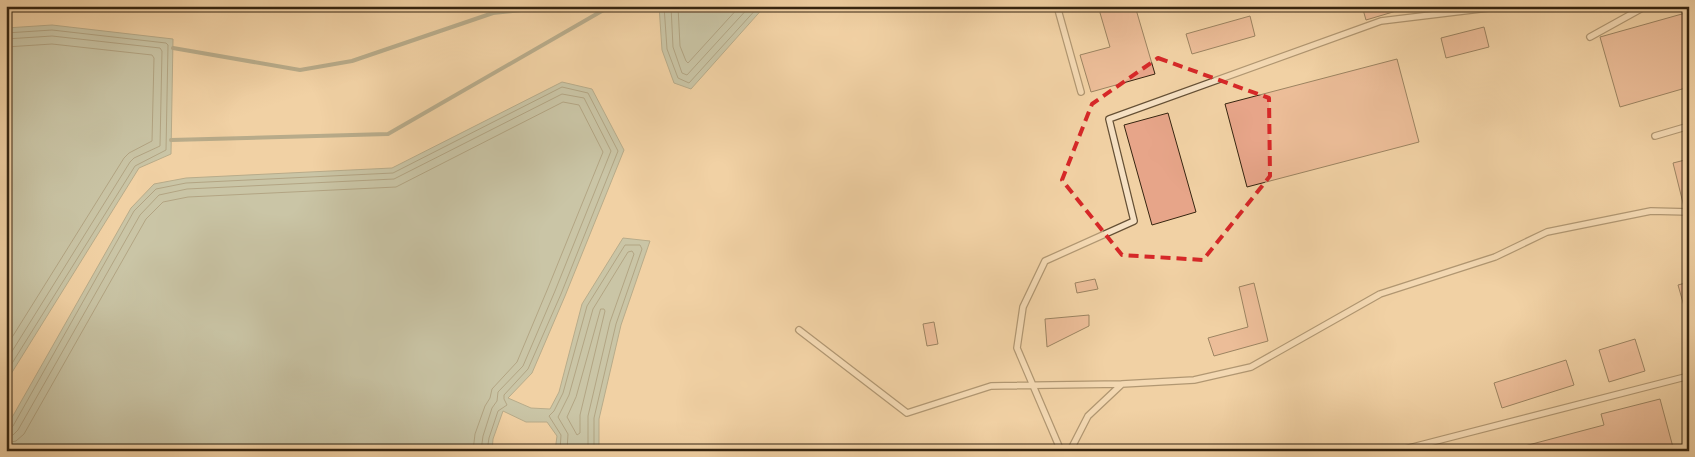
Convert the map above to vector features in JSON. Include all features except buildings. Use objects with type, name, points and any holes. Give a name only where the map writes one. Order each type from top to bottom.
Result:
[{"type":"lane","points":[[1057,6],[1081,92]]},
{"type":"lane","points":[[1061,451],[1018,348],[1023,307],[1045,261],[1134,221],[1109,119],[1381,21],[1505,6]]},
{"type":"lane","points":[[1590,37],[1646,6]]},
{"type":"lane","points":[[1655,136],[1689,126]]},
{"type":"lane","points":[[800,330],[907,413],[990,386],[1122,384],[1194,380],[1251,367],[1380,294],[1495,257],[1547,232],[1652,211],[1689,212]]},
{"type":"lane","points":[[1400,450],[1689,376]]},
{"type":"lane","points":[[1070,451],[1088,416],[1122,384]]},
{"type":"highlighted area","points":[[1158,58],[1269,98],[1270,176],[1203,260],[1122,255],[1062,180],[1092,104]]},
{"type":"water","points":[[659,6],[765,6],[691,89],[674,83],[662,50]]},
{"type":"water","points":[[52,25],[173,39],[171,154],[139,168],[6,382],[6,28]]},
{"type":"water","points":[[562,82],[592,89],[624,150],[532,373],[508,398],[531,408],[550,409],[559,392],[582,304],[623,238],[650,241],[621,325],[599,419],[599,451],[555,451],[557,436],[547,422],[526,422],[503,411],[493,439],[492,451],[6,451],[6,428],[131,208],[154,184],[186,178],[392,168]]},
{"type":"waterway","points":[[173,48],[300,70],[352,61],[493,13],[559,6]]},
{"type":"waterway","points":[[171,140],[388,134],[607,8],[607,6]]}]
